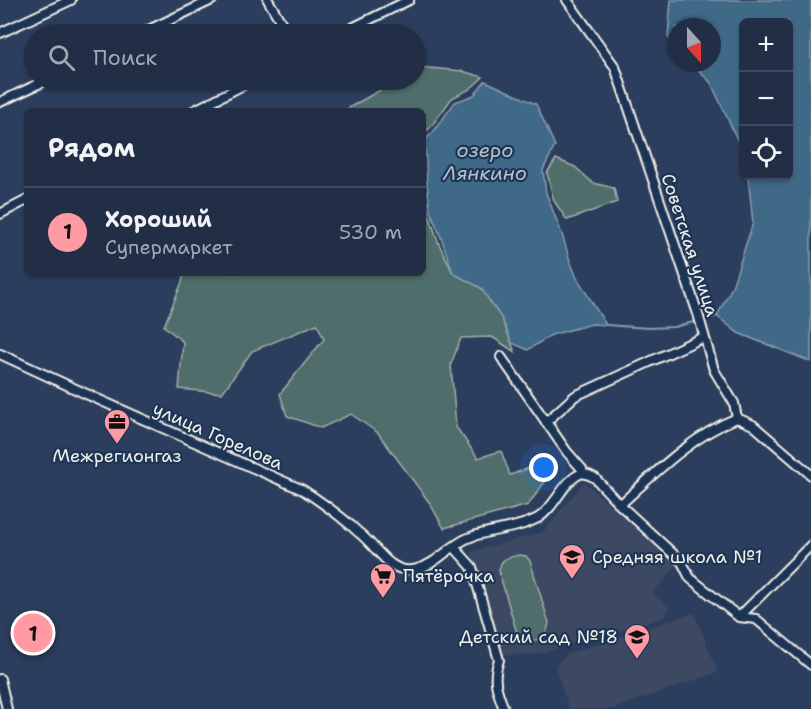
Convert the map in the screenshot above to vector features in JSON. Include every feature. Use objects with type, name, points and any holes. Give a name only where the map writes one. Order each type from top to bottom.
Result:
[{"type":"street","points":[[0,33],[71,0]]},
{"type":"street","points":[[161,24],[212,0]]},
{"type":"street","points":[[268,0],[282,24]]},
{"type":"street","points":[[360,24],[409,0]]},
{"type":"street","name":"Советская улица","points":[[567,0],[615,68],[702,326],[714,370],[734,403],[737,418]]},
{"type":"street","points":[[0,102],[26,90]]},
{"type":"street","points":[[199,108],[234,90]]},
{"type":"street","points":[[0,214],[24,202]]},
{"type":"street","points":[[546,422],[575,396],[704,337]]},
{"type":"street","name":"улица Горелова","points":[[0,354],[303,490],[359,532],[391,565],[406,571],[416,569],[428,565],[454,547]]},
{"type":"street","points":[[501,357],[567,452],[582,469],[582,473]]},
{"type":"street","points":[[620,505],[667,462],[719,424],[737,418],[753,425],[811,476]]},
{"type":"street","points":[[504,709],[495,686],[499,660],[472,567],[454,547],[464,539],[525,524],[544,514],[568,482],[582,473],[595,478],[620,505],[681,562],[690,578],[739,618],[756,618],[811,665]]},
{"type":"street","points":[[739,618],[811,545]]},
{"type":"street","points":[[0,679],[7,709]]},
{"type":"shaded area","name":"Средняя школа №1","points":[[584,482],[677,566],[652,593],[669,607],[665,617],[537,654],[502,655],[471,552],[543,532]]},
{"type":"shaded area","name":"Детский сад №18","points":[[694,613],[718,672],[612,709],[569,709],[555,666],[567,654]]},
{"type":"green space","points":[[426,68],[462,71],[483,77],[470,89],[452,98],[426,131],[426,108],[348,108],[380,90],[426,90]]},
{"type":"green space","points":[[556,159],[575,167],[593,183],[614,188],[617,202],[567,220],[554,201],[547,173]]},
{"type":"green space","points":[[426,206],[439,244],[453,273],[481,288],[502,319],[515,352],[492,337],[461,338],[451,364],[456,427],[478,458],[501,451],[510,475],[543,463],[555,468],[528,505],[444,528],[429,502],[378,433],[351,414],[321,428],[287,416],[280,394],[324,339],[317,324],[252,351],[222,393],[179,389],[183,342],[164,326],[183,276],[426,276]]},
{"type":"green space","points":[[519,555],[526,556],[530,561],[549,623],[545,634],[537,640],[527,639],[517,633],[499,572],[503,561]]},
{"type":"water","points":[[671,0],[811,0],[811,362],[738,333],[717,316],[732,287],[753,223],[748,180],[793,180],[793,18],[739,18],[739,143],[711,83],[701,72],[721,72],[721,18],[670,18]]},
{"type":"water","name":"озеро Лянкино","points":[[485,81],[536,104],[555,146],[543,170],[546,193],[577,278],[606,325],[592,324],[551,335],[528,350],[512,343],[502,319],[481,288],[453,273],[430,210],[426,139],[455,102],[474,95]]},
{"type":"waterway","points":[[606,325],[674,327],[717,316]]},
{"type":"place","name":"Межрегионгаз","points":[[117,445]]},
{"type":"place","name":"Средняя школа №1","points":[[572,580]]},
{"type":"place","name":"Пятёрочка","points":[[383,599]]},
{"type":"place","name":"Хороший","points":[[33,633]]},
{"type":"place","name":"Детский сад №18","points":[[637,660]]}]
